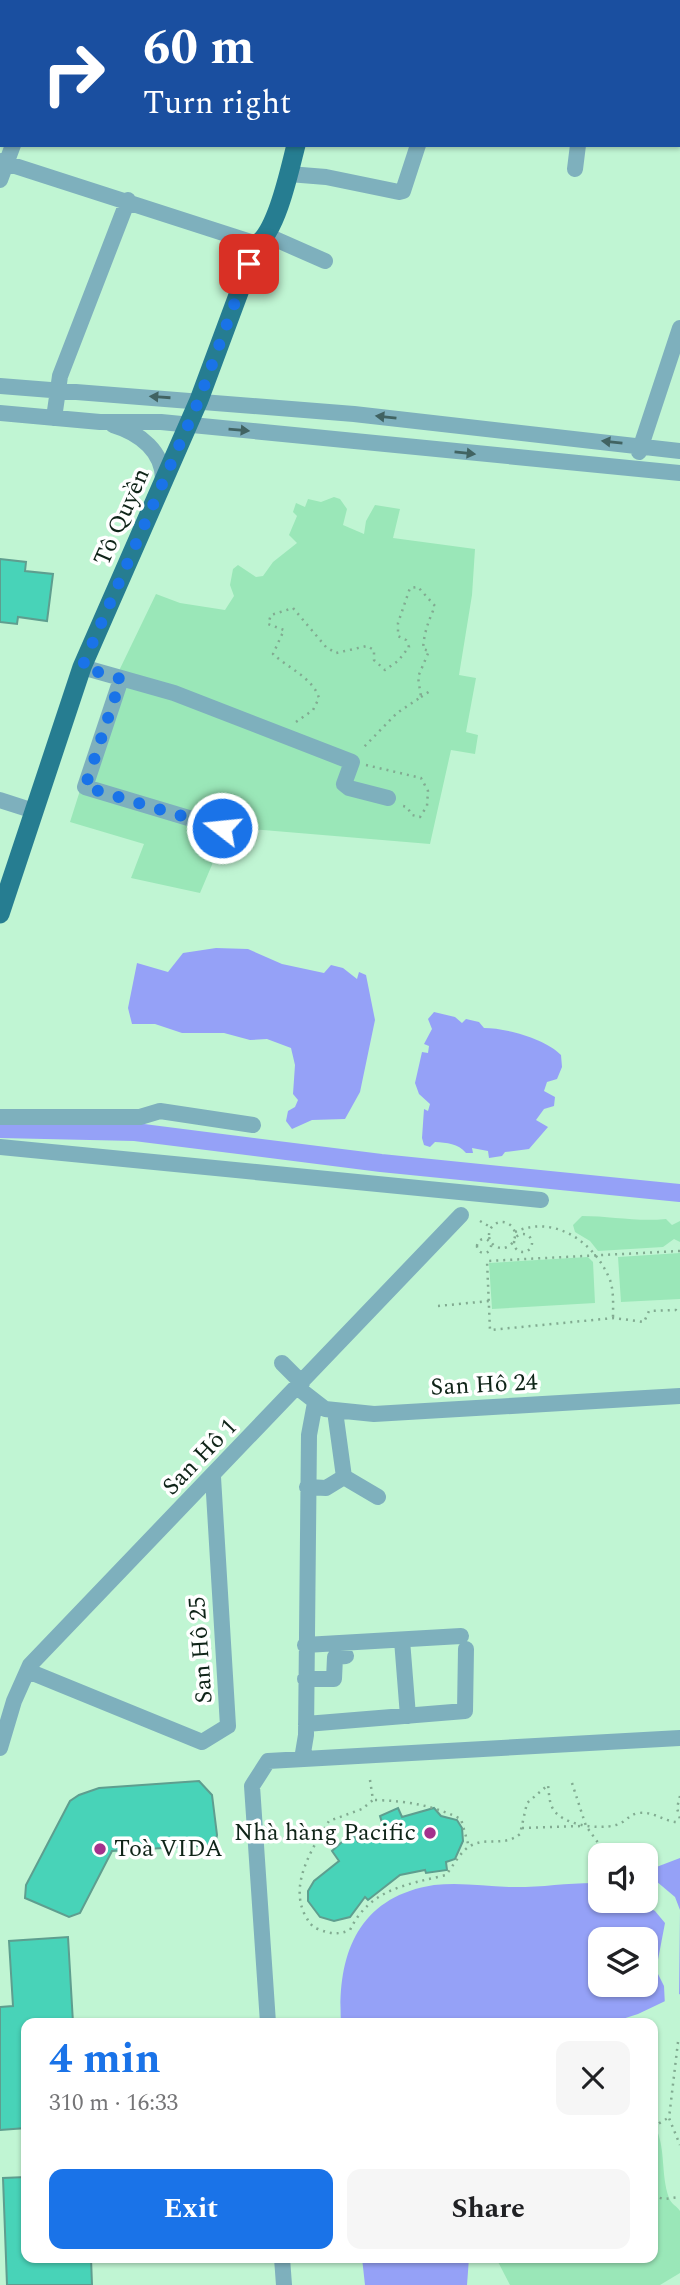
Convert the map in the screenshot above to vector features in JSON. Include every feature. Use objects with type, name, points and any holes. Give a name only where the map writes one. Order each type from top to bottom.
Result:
[{"type":"main road","name":"Tô Quyền","points":[[0,914],[82,667],[199,400],[289,174],[296,147]]},
{"type":"street","points":[[289,174],[326,177],[399,192],[403,191],[417,147]]},
{"type":"street","points":[[575,169],[578,147]]},
{"type":"street","points":[[0,180],[4,162],[261,239],[325,261]]},
{"type":"street","points":[[54,418],[55,390],[128,200]]},
{"type":"street","points":[[635,469],[680,328]]},
{"type":"street","points":[[0,386],[199,400],[680,451]]},
{"type":"street","points":[[0,413],[100,422],[148,421],[680,473]]},
{"type":"street","points":[[100,422],[127,430],[146,442],[161,461],[163,486]]},
{"type":"street","points":[[82,667],[174,693],[352,762],[345,784],[349,788],[388,798]]},
{"type":"street","points":[[121,679],[85,787],[222,828]]},
{"type":"street","points":[[0,800],[34,811]]},
{"type":"street","points":[[0,1117],[140,1117],[160,1111],[253,1125]]},
{"type":"street","points":[[0,1147],[541,1200]]},
{"type":"street","name":"San Hô 1","points":[[0,1748],[28,1671],[461,1215]]},
{"type":"street","name":"San Hô 24","points":[[282,1363],[315,1404],[335,1411],[374,1414],[680,1396]]},
{"type":"street","points":[[302,1759],[306,1724],[307,1487],[309,1435],[315,1404]]},
{"type":"street","points":[[335,1411],[344,1477]]},
{"type":"street","name":"San Hô 25","points":[[28,1671],[202,1742],[228,1726],[213,1477]]},
{"type":"street","points":[[307,1487],[326,1488],[344,1477]]},
{"type":"street","points":[[344,1477],[378,1497]]},
{"type":"street","points":[[305,1645],[402,1640],[464,1642],[465,1711],[306,1724]]},
{"type":"street","points":[[402,1640],[408,1716]]},
{"type":"street","points":[[306,1679],[334,1679],[335,1657],[346,1656]]},
{"type":"street","points":[[268,2018],[252,1786],[268,1761],[680,1738]]},
{"type":"street","points":[[282,2263],[284,2285]]},
{"type":"path","points":[[279,735],[313,710],[319,698],[300,673],[273,654],[284,629],[268,624],[271,615],[293,608],[326,647],[336,653],[367,646],[374,650],[374,660],[385,670],[398,661],[409,647],[406,640],[398,636],[398,623],[410,588],[418,587],[435,606],[427,620],[423,643],[423,649],[429,651],[418,677],[421,697]]},
{"type":"path","points":[[388,798],[394,799],[395,806],[407,807],[409,814],[420,817],[427,806],[428,791],[421,778],[352,762],[377,730],[430,691]]},
{"type":"path","points":[[480,1221],[492,1228]]},
{"type":"path","points":[[515,1233],[506,1223],[498,1223],[492,1228],[491,1243],[490,1250],[485,1253],[477,1248],[482,1238],[491,1243],[504,1248],[514,1240],[517,1236],[526,1234],[531,1240],[531,1246],[522,1251],[515,1246],[514,1240],[515,1233]]},
{"type":"path","points":[[515,1233],[533,1227],[555,1228],[582,1241],[596,1255],[611,1282],[614,1318]]},
{"type":"path","points":[[680,1251],[487,1261],[490,1330],[614,1318],[644,1322],[649,1311],[676,1310],[680,1313]]},
{"type":"path","points":[[438,1306],[489,1301]]},
{"type":"path","points":[[370,1780],[373,1800]]},
{"type":"path","points":[[572,1783],[586,1826],[598,1843]]},
{"type":"path","points":[[469,1847],[461,1819],[440,1808],[408,1801],[373,1800],[362,1809],[329,1821],[318,1838],[301,1877],[298,1895],[311,1926],[339,1935],[350,1930],[359,1912],[374,1899],[410,1883],[446,1875],[469,1847],[484,1842],[512,1840],[522,1828],[527,1803],[548,1785],[552,1807],[561,1818],[586,1826]]},
{"type":"path","points":[[522,1828],[616,1825],[631,1814],[649,1812],[673,1822],[680,1821],[677,1808],[680,1796]]},
{"type":"path","points":[[678,2042],[669,2118],[680,2145]]},
{"type":"path","points":[[658,2124],[669,2118]]},
{"type":"path","points":[[658,2197],[680,2197]]},
{"type":"green space","points":[[334,497],[340,499],[347,509],[343,525],[364,534],[366,521],[375,505],[400,509],[393,538],[475,549],[472,595],[459,675],[476,678],[466,732],[478,735],[475,754],[451,750],[430,844],[228,827],[200,893],[131,878],[144,844],[70,822],[116,677],[156,594],[180,603],[225,610],[234,596],[230,585],[233,569],[238,565],[256,577],[263,576],[273,562],[297,543],[289,535],[297,516],[293,512],[296,503],[305,507],[308,499],[321,502]]},
{"type":"green space","points":[[582,1216],[666,1219],[672,1225],[680,1221],[680,1242],[674,1239],[663,1247],[598,1251],[590,1241],[575,1232],[573,1225]]},
{"type":"green space","points":[[680,1253],[680,1299],[621,1302],[618,1257]]},
{"type":"green space","points":[[588,1257],[593,1262],[595,1303],[492,1309],[489,1263]]},
{"type":"green space","points":[[658,2134],[666,2189],[671,2202],[680,2211],[680,2273],[660,2285],[510,2285],[499,2263],[658,2263]]},
{"type":"water","points":[[216,948],[248,949],[282,964],[324,973],[331,965],[343,968],[357,979],[359,972],[366,975],[375,1020],[360,1092],[345,1119],[312,1120],[292,1129],[286,1121],[288,1111],[295,1107],[298,1100],[293,1094],[295,1065],[291,1048],[267,1039],[250,1040],[224,1033],[182,1033],[155,1024],[132,1024],[128,1008],[137,963],[168,972],[183,953]]},
{"type":"water","points":[[434,1012],[455,1017],[462,1023],[466,1019],[479,1022],[484,1028],[525,1036],[546,1044],[561,1055],[562,1067],[557,1079],[547,1082],[544,1091],[555,1097],[554,1106],[544,1109],[536,1120],[548,1127],[529,1149],[505,1152],[502,1156],[489,1158],[488,1151],[472,1148],[473,1153],[466,1153],[456,1145],[435,1142],[430,1147],[424,1145],[424,1109],[428,1111],[430,1104],[419,1094],[415,1083],[422,1052],[428,1053],[429,1046],[424,1044],[432,1029],[428,1019]]},
{"type":"water","points":[[680,1858],[680,1994],[626,2018],[341,2018],[343,1974],[349,1952],[370,1916],[387,1902],[408,1892],[434,1885],[520,1887],[588,1883],[588,1913],[658,1913],[658,1866]]},
{"type":"water","points":[[363,2263],[469,2263],[467,2285],[365,2285]]},
{"type":"pier","points":[[658,1883],[675,1897],[680,1910],[679,1998],[665,2006],[664,1986],[658,1974],[658,1960],[665,1923],[657,1913]]},
{"type":"building","points":[[0,559],[26,562],[25,571],[53,574],[47,621],[18,617],[17,624],[0,622]]},
{"type":"building","name":"Toà VIDA","points":[[199,1781],[212,1795],[217,1835],[215,1845],[112,1851],[80,1913],[69,1917],[25,1898],[26,1885],[70,1801],[99,1788]]},
{"type":"building","points":[[398,1808],[402,1817],[434,1808],[441,1816],[457,1820],[462,1828],[463,1841],[455,1859],[446,1862],[447,1870],[426,1873],[425,1870],[400,1875],[368,1900],[365,1897],[350,1917],[334,1921],[320,1917],[308,1901],[308,1891],[314,1881],[339,1861],[332,1851],[352,1833],[358,1842],[383,1826],[380,1816]]},
{"type":"building","points":[[68,1937],[73,2018],[21,2018],[21,2128],[0,2130],[0,2007],[13,2006],[9,1941]]},
{"type":"building","points":[[21,2177],[21,2263],[91,2263],[92,2285],[7,2285],[3,2178]]},
{"type":"waterway","points":[[0,1129],[135,1132],[381,1163],[680,1193]]},
{"type":"place","name":"Nhà hàng Pacific","points":[[430,1833]]},
{"type":"place","name":"Toà VIDA","points":[[100,1849]]},
{"type":"route","points":[[222,828],[85,787],[121,679],[82,667],[199,400],[249,264]]}]
